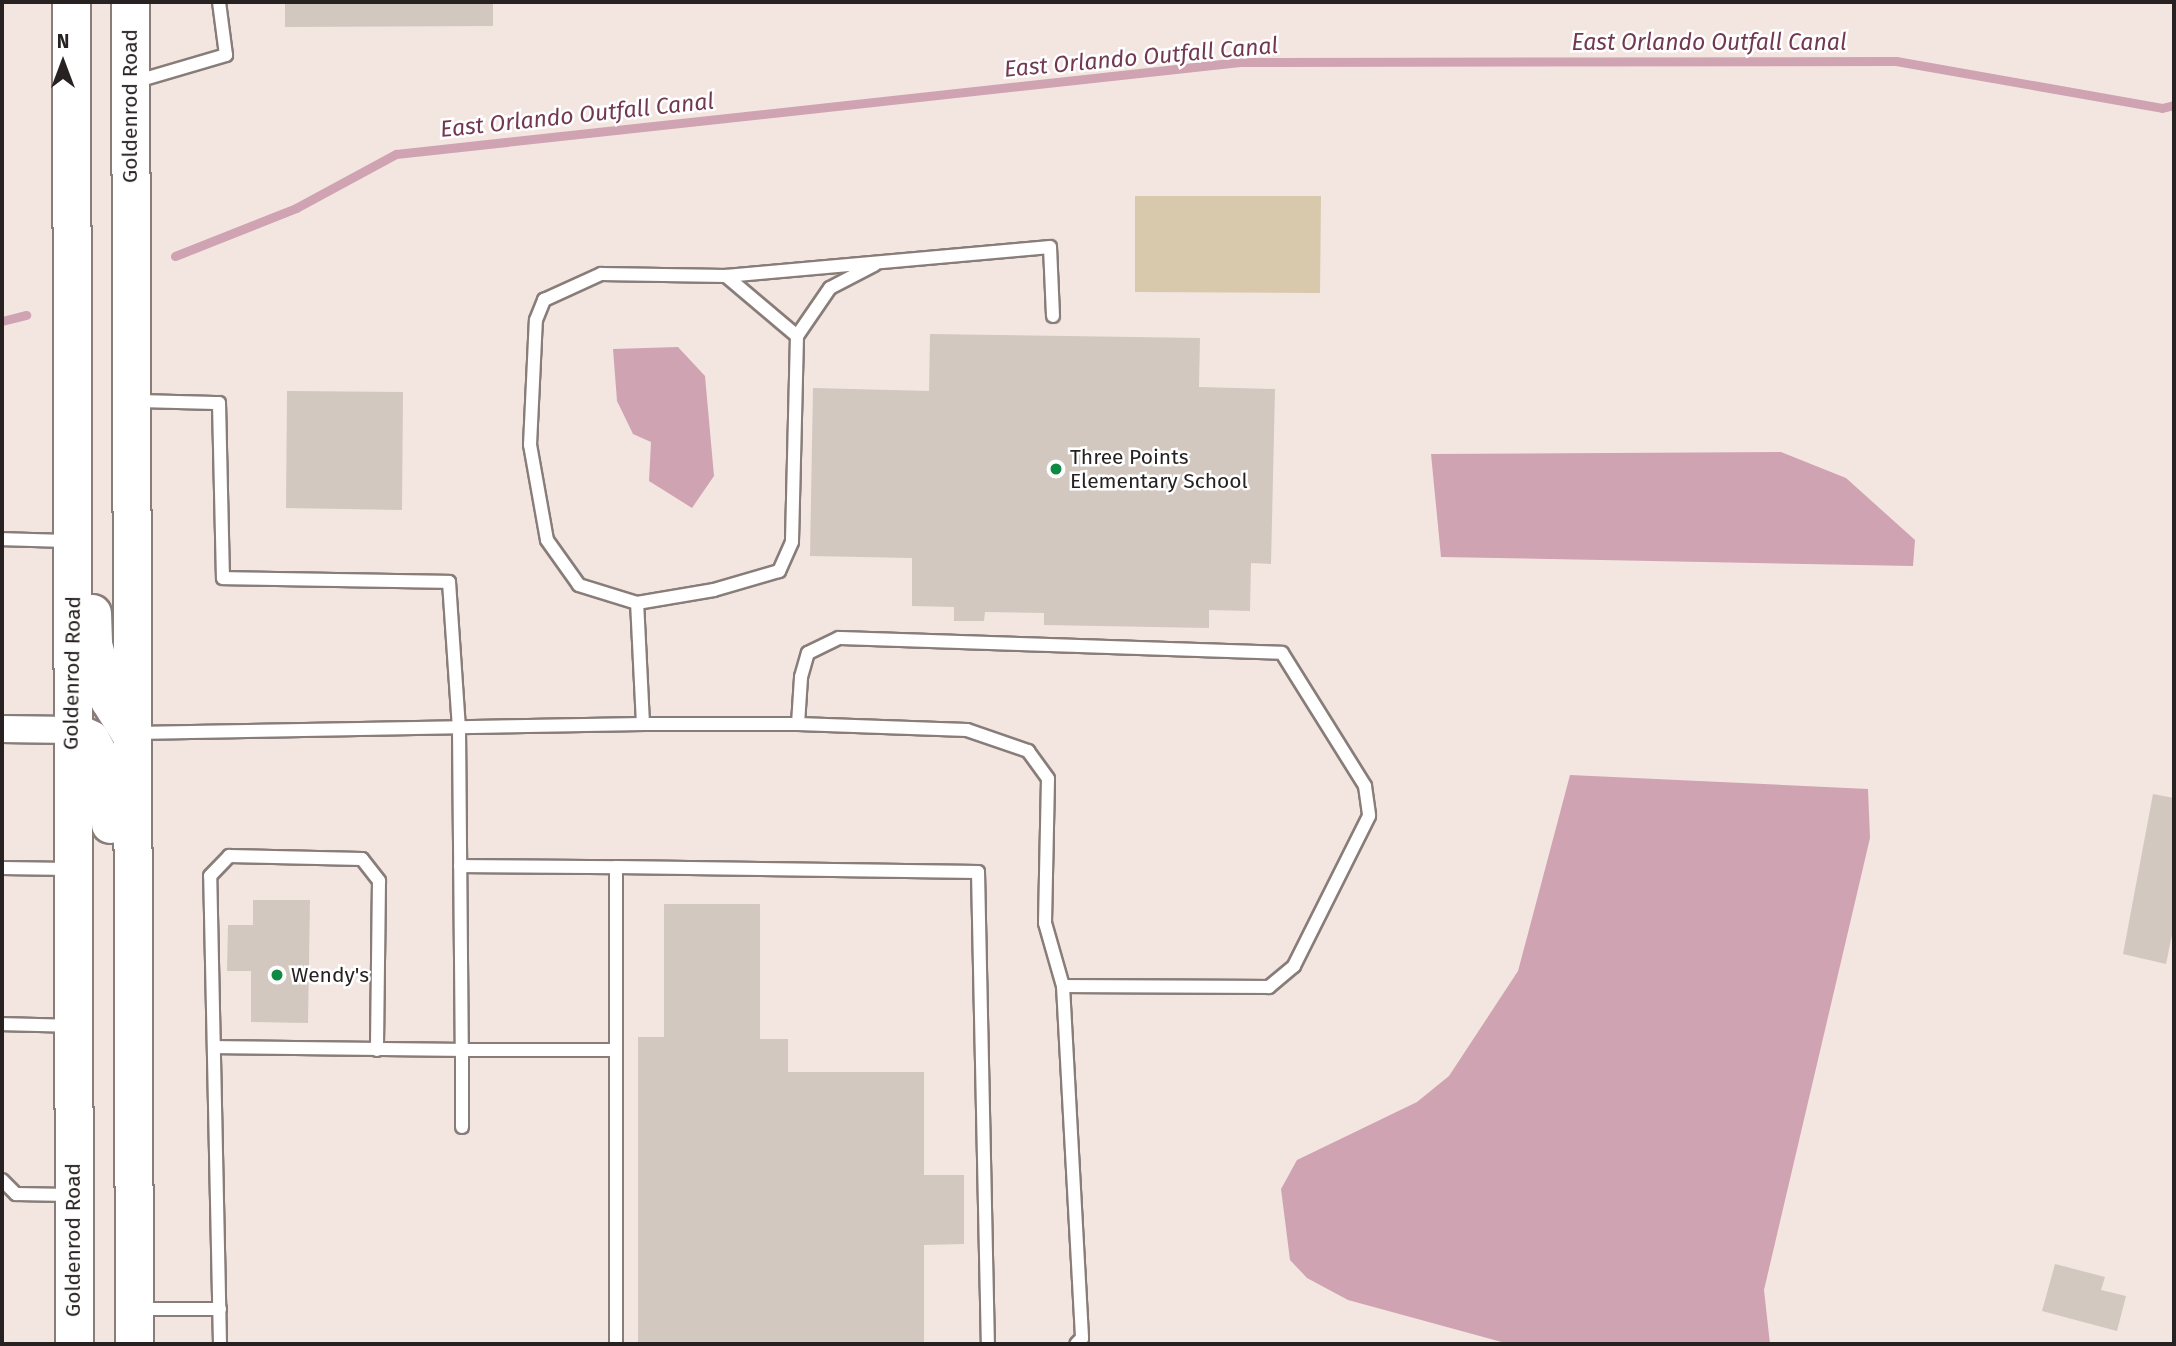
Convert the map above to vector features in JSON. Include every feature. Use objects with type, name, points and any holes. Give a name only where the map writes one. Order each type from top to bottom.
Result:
[{"type":"main road","name":"Goldenrod Road","points":[[71,2],[75,458],[71,730],[74,1344]]},
{"type":"main road","name":"Goldenrod Road","points":[[130,2],[134,1344]]},
{"type":"main road","points":[[75,458],[88,469],[90,483],[93,644],[109,700],[124,728],[132,733]]},
{"type":"main road","points":[[71,730],[90,739],[103,762],[110,790],[109,995],[133,1028]]},
{"type":"street","points":[[2,729],[71,730]]},
{"type":"lane","points":[[130,83],[226,55],[219,2]]},
{"type":"lane","points":[[879,262],[830,288],[797,336],[792,542],[779,571],[714,590],[637,603],[579,585],[547,540],[530,444],[536,320],[544,300],[601,274],[726,276],[879,262],[1051,247],[1053,316]]},
{"type":"lane","points":[[726,276],[797,336]]},
{"type":"lane","points":[[131,401],[219,402],[223,578],[449,582],[459,729],[462,1127]]},
{"type":"lane","points":[[2,539],[73,541]]},
{"type":"lane","points":[[637,603],[643,724]]},
{"type":"lane","points":[[798,724],[801,677],[808,653],[839,638],[1282,653],[1366,786],[1370,803],[1369,817],[1294,965],[1269,987],[1063,986]]},
{"type":"lane","points":[[132,733],[798,724],[967,730],[1028,751],[1048,779],[1045,923],[1063,986],[1082,1338],[1076,1344]]},
{"type":"lane","points":[[220,1344],[210,876],[229,856],[362,859],[379,881],[377,1050]]},
{"type":"lane","points":[[460,866],[978,872],[988,1344]]},
{"type":"lane","points":[[616,867],[616,1344]]},
{"type":"lane","points":[[2,868],[72,869]]},
{"type":"lane","points":[[2,1024],[72,1026]]},
{"type":"lane","points":[[214,1042],[377,1050],[616,1050]]},
{"type":"lane","points":[[2,1180],[16,1194],[73,1195]]},
{"type":"lane","points":[[134,1308],[220,1308]]},
{"type":"shaded area","points":[[1135,196],[1321,196],[1320,293],[1135,292]]},
{"type":"shaded area","points":[[678,347],[705,376],[714,476],[692,508],[649,481],[651,442],[633,434],[617,401],[613,349]]},
{"type":"shaded area","points":[[1781,452],[1846,478],[1915,540],[1913,566],[1441,557],[1431,454]]},
{"type":"shaded area","points":[[1570,775],[1868,789],[1870,838],[1764,1290],[1770,1344],[1509,1344],[1348,1300],[1307,1278],[1290,1260],[1281,1189],[1297,1160],[1417,1102],[1449,1076],[1518,971]]},
{"type":"building","points":[[285,2],[493,2],[493,26],[285,27]]},
{"type":"building","points":[[930,334],[1200,338],[1199,387],[1275,389],[1271,564],[1251,563],[1250,611],[1209,610],[1209,628],[1044,625],[1044,613],[985,612],[984,621],[954,621],[954,607],[912,606],[912,558],[810,556],[813,388],[929,391]]},
{"type":"building","points":[[287,391],[403,392],[402,510],[286,508]]},
{"type":"building","points":[[2153,794],[2174,798],[2174,925],[2166,964],[2123,954]]},
{"type":"building","points":[[253,900],[310,900],[308,1023],[251,1022],[251,971],[227,971],[228,925],[253,925]]},
{"type":"building","points":[[664,904],[760,904],[760,1039],[788,1039],[788,1072],[924,1072],[924,1175],[964,1175],[964,1244],[924,1245],[924,1344],[638,1344],[638,1037],[664,1037]]},
{"type":"building","points":[[2055,1264],[2105,1277],[2101,1290],[2126,1296],[2117,1331],[2042,1311]]},
{"type":"waterway","name":"East Orlando Outfall Canal","points":[[175,256],[296,208],[396,154],[1240,62],[1896,61],[2162,108],[2174,105]]},
{"type":"waterway","name":"East Orlando Outfall Canal","points":[[2,321],[26,315]]},
{"type":"place","name":"Three Points Elementary School","points":[[1056,469]]},
{"type":"place","name":"Wendy's","points":[[277,975]]}]
